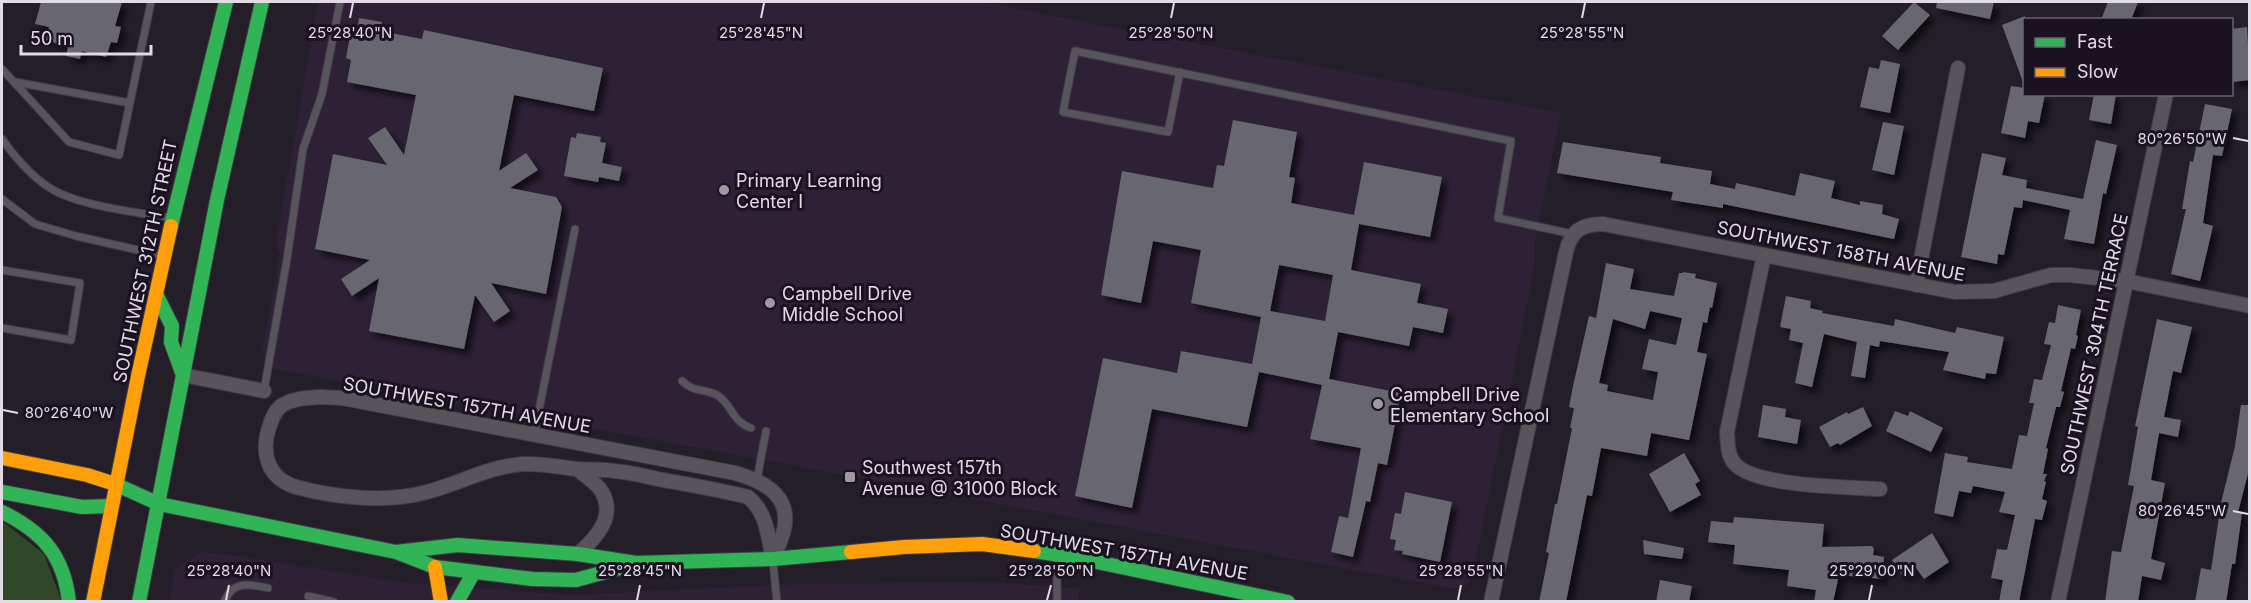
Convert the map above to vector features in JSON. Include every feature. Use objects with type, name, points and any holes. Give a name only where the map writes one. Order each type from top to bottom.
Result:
[{"type":"main road","name":"SOUTHWEST 312TH STREET","points":[[93,602],[115,484],[172,219],[197,110],[226,2]]},
{"type":"main road","points":[[139,602],[217,200],[261,2]]},
{"type":"main road","points":[[156,294],[172,326],[171,342],[183,375]]},
{"type":"main road","name":"SOUTHWEST 157TH AVENUE","points":[[2,458],[87,475],[115,484],[159,504],[396,552],[435,567],[531,579],[576,580],[636,563]]},
{"type":"main road","name":"SOUTHWEST 157TH AVENUE","points":[[2,492],[82,507],[159,504]]},
{"type":"main road","points":[[2,512],[23,522],[47,543],[66,574],[69,602]]},
{"type":"main road","name":"SOUTHWEST 157TH AVENUE","points":[[396,552],[458,545],[578,554],[636,563],[773,559],[904,547],[982,544],[1057,555],[1288,602]]},
{"type":"main road","points":[[435,567],[441,602]]},
{"type":"main road","points":[[457,602],[474,572]]},
{"type":"street","points":[[1916,285],[1958,68]]},
{"type":"street","name":"SOUTHWEST 304TH TERRACE","points":[[2058,602],[2166,96]]},
{"type":"street","name":"SOUTHWEST 158TH AVENUE","points":[[1573,234],[1580,228],[1603,224],[1968,293],[1994,291],[2051,275],[2090,276],[2250,306]]},
{"type":"street","points":[[1491,602],[1566,252],[1573,234]]},
{"type":"street","points":[[1764,255],[1727,432],[1731,458],[1745,472],[1776,481],[1881,489]]},
{"type":"street","points":[[183,375],[264,391]]},
{"type":"street","name":"SOUTHWEST 157TH AVENUE","points":[[321,397],[342,399],[735,473],[757,479],[769,486],[779,498],[786,524],[773,559],[763,516],[756,503],[748,497],[614,471],[540,464],[487,470],[415,494],[386,497],[354,496],[296,487],[282,481],[272,471],[266,458],[265,444],[273,417],[280,407],[290,401],[321,397]]},
{"type":"street","points":[[577,469],[602,492],[607,505],[605,520],[598,536],[578,554]]},
{"type":"lane","points":[[2,69],[69,142],[119,155],[152,2]]},
{"type":"lane","points":[[264,391],[303,149],[322,94],[340,2]]},
{"type":"lane","points":[[1180,72],[1168,132],[1064,112],[1075,51],[1180,72],[1512,141],[1498,218],[1573,234]]},
{"type":"lane","points":[[14,81],[130,103]]},
{"type":"lane","points":[[2,139],[13,155],[50,188],[89,204],[172,219]]},
{"type":"lane","points":[[2,199],[35,224],[76,236],[165,256]]},
{"type":"lane","points":[[534,435],[575,229]]},
{"type":"lane","points":[[2,270],[80,283],[70,340],[2,328]]},
{"type":"lane","points":[[682,381],[690,389],[716,394],[726,403],[739,422],[751,428]]},
{"type":"lane","points":[[757,479],[766,431]]},
{"type":"lane","points":[[1057,555],[1057,602]]},
{"type":"lane","points":[[773,559],[777,602]]},
{"type":"lane","points":[[224,602],[228,593],[240,584],[268,588]]},
{"type":"lane","points":[[308,596],[334,602]]},
{"type":"shaded area","name":"Campbell Drive Middle School","points":[[318,2],[981,2],[1561,113],[1535,239],[1535,263],[1472,578],[1466,586],[1456,589],[274,369],[266,361],[262,350],[280,255],[276,244]]},
{"type":"shaded area","points":[[200,552],[240,556],[404,583],[572,595],[801,584],[995,582],[1079,589],[1079,601],[169,602],[175,569]]},
{"type":"green space","points":[[2,521],[44,554],[62,602],[2,601]]},
{"type":"building","points":[[41,2],[122,2],[115,26],[121,27],[117,43],[111,42],[106,57],[82,51],[80,59],[66,56],[68,47],[46,40],[49,27],[35,24]]},
{"type":"building","points":[[1914,2],[1930,15],[1898,50],[1882,36]]},
{"type":"building","points":[[1937,2],[1994,2],[1990,19],[1936,8]]},
{"type":"building","points":[[2108,2],[2138,2],[2132,18],[2102,18]]},
{"type":"building","points":[[2025,16],[2023,18],[2023,82],[2002,25]]},
{"type":"building","points":[[359,18],[382,22],[380,31],[422,39],[424,30],[603,68],[594,111],[514,95],[499,171],[526,153],[538,170],[510,188],[556,197],[562,207],[546,294],[491,283],[510,311],[494,322],[475,295],[464,349],[369,331],[379,278],[352,296],[341,279],[370,260],[315,249],[333,154],[387,165],[368,138],[385,127],[404,155],[416,95],[347,82],[351,60],[346,58],[350,36],[356,37]]},
{"type":"building","points":[[2247,27],[2250,80],[2233,82],[2233,29]]},
{"type":"building","points":[[1881,60],[1900,64],[1890,113],[1860,107],[1869,67],[1879,69]]},
{"type":"building","points":[[2011,86],[2023,88],[2023,96],[2045,96],[2039,123],[2028,121],[2025,138],[2001,133]]},
{"type":"building","points":[[2094,96],[2116,96],[2111,124],[2089,120]]},
{"type":"building","points":[[2205,104],[2232,109],[2222,156],[2213,155],[2203,223],[2213,226],[2200,281],[2171,274],[2186,209],[2182,209],[2190,161],[2193,162]]},
{"type":"building","points":[[1233,120],[1297,132],[1289,177],[1295,178],[1291,203],[1354,215],[1364,162],[1442,177],[1430,237],[1359,224],[1351,270],[1421,284],[1417,303],[1448,309],[1443,333],[1413,327],[1409,346],[1338,332],[1329,379],[1401,393],[1387,465],[1378,463],[1370,502],[1366,501],[1353,557],[1331,552],[1339,516],[1348,518],[1361,448],[1310,439],[1322,385],[1259,372],[1247,427],[1152,409],[1132,508],[1075,496],[1103,358],[1177,373],[1181,351],[1252,364],[1261,317],[1191,303],[1201,250],[1153,241],[1141,303],[1101,295],[1122,171],[1213,188],[1217,165],[1224,166]],"holes":[[[1279,265],[1333,275],[1325,321],[1270,311]]]},
{"type":"building","points":[[1883,122],[1904,126],[1894,175],[1872,170]]},
{"type":"building","points":[[577,133],[601,137],[600,142],[606,143],[602,163],[622,167],[619,181],[599,177],[598,182],[564,176],[571,137],[576,138]]},
{"type":"building","points":[[2096,140],[2117,145],[2106,194],[2103,193],[2094,244],[2064,239],[2070,210],[2023,200],[2022,208],[2014,207],[2004,255],[1998,254],[1997,264],[1961,257],[1982,153],[2006,158],[2002,175],[2027,180],[2026,188],[2083,199]]},
{"type":"building","points":[[1563,142],[1661,157],[1660,163],[1712,171],[1710,184],[1735,189],[1736,183],[1795,196],[1800,173],[1835,181],[1831,198],[1860,205],[1860,201],[1883,205],[1882,214],[1899,219],[1894,239],[1723,204],[1723,208],[1671,200],[1673,192],[1557,173]]},
{"type":"building","points":[[1606,263],[1634,269],[1630,289],[1674,296],[1679,273],[1683,272],[1696,274],[1695,278],[1717,283],[1707,323],[1703,322],[1697,352],[1707,354],[1689,440],[1651,433],[1647,456],[1601,448],[1592,496],[1587,495],[1566,602],[1539,602],[1549,553],[1546,552],[1555,504],[1557,504],[1572,428],[1570,428],[1574,408],[1569,407],[1573,386],[1589,316],[1596,318]],"holes":[[[1650,311],[1682,318],[1676,345],[1649,339],[1642,369],[1658,372],[1653,400],[1607,391],[1608,385],[1599,383],[1613,319],[1645,329]]]},
{"type":"building","points":[[1786,296],[1811,301],[1810,308],[1823,311],[1822,313],[1894,326],[1895,319],[1955,333],[1957,327],[2004,337],[1996,374],[1986,373],[1985,379],[1943,370],[1949,352],[1880,341],[1879,347],[1870,345],[1865,378],[1851,376],[1857,342],[1824,334],[1812,387],[1795,383],[1803,343],[1789,340],[1791,329],[1780,327]]},
{"type":"building","points":[[2058,305],[2081,310],[2075,349],[2071,348],[2061,391],[2064,392],[2060,407],[2056,407],[2046,448],[2048,449],[2043,474],[2047,474],[2042,499],[2047,501],[2042,520],[2035,519],[2019,602],[1999,602],[2003,580],[1991,578],[1997,549],[2007,550],[2015,515],[1999,512],[2005,492],[1973,486],[1971,493],[1959,491],[1953,517],[1934,513],[1945,453],[1968,457],[1967,462],[2012,469],[2019,435],[2027,436],[2034,403],[2029,403],[2034,379],[2042,380],[2051,345],[2044,344],[2049,322],[2055,323]]},
{"type":"building","points":[[2157,319],[2192,327],[2181,373],[2173,371],[2164,417],[2181,420],[2178,437],[2159,433],[2151,480],[2165,483],[2151,559],[2165,563],[2161,580],[2142,576],[2138,602],[2105,602],[2112,551],[2121,552],[2134,486],[2128,485],[2138,427],[2135,426]]},
{"type":"building","points":[[1763,405],[1786,409],[1785,417],[1801,420],[1797,444],[1758,437]]},
{"type":"building","points":[[2241,405],[2250,405],[2250,466],[2238,512],[2242,513],[2235,564],[2232,564],[2226,602],[2195,602],[2201,568],[2211,570],[2221,503],[2235,446]]},
{"type":"building","points":[[1863,407],[1872,426],[1840,445],[1838,443],[1830,447],[1819,427],[1847,412],[1848,414]]},
{"type":"building","points":[[1895,411],[1908,416],[1910,411],[1943,428],[1931,452],[1886,431]]},
{"type":"building","points":[[1684,453],[1700,481],[1695,484],[1701,495],[1670,512],[1649,474]]},
{"type":"building","points":[[1405,492],[1452,502],[1440,562],[1402,554],[1403,551],[1394,550],[1396,540],[1390,539],[1395,513],[1401,514]]},
{"type":"building","points":[[1734,517],[1824,524],[1822,547],[1872,546],[1873,555],[1884,557],[1882,579],[1839,575],[1833,602],[1814,602],[1816,590],[1787,586],[1789,570],[1733,564],[1735,545],[1708,542],[1711,521],[1733,523]]},
{"type":"building","points":[[1932,533],[1949,562],[1924,579],[1916,568],[1903,577],[1892,560]]},
{"type":"building","points":[[1643,540],[1684,548],[1682,559],[1644,554]]},
{"type":"building","points":[[1660,580],[1692,586],[1689,602],[1656,602]]},
{"type":"traffic: fast","points":[[171,226],[226,2]]},
{"type":"traffic: fast","points":[[139,602],[217,200],[262,2]]},
{"type":"traffic: fast","points":[[156,294],[172,326],[171,342],[183,375]]},
{"type":"traffic: fast","points":[[115,484],[159,504],[396,552],[435,567],[532,579],[576,580],[631,565]]},
{"type":"traffic: fast","points":[[2,492],[82,507],[111,506]]},
{"type":"traffic: fast","points":[[2,512],[29,528],[49,547],[62,571],[69,602]]},
{"type":"traffic: fast","points":[[396,552],[458,545],[578,554],[636,563],[773,559],[851,552]]},
{"type":"traffic: fast","points":[[1034,551],[1288,602]]},
{"type":"traffic: fast","points":[[457,602],[474,572]]},
{"type":"traffic: slow","points":[[93,602],[138,376],[171,226]]},
{"type":"traffic: slow","points":[[2,458],[87,475],[115,484]]},
{"type":"traffic: slow","points":[[851,552],[982,544],[1034,551]]},
{"type":"traffic: slow","points":[[435,567],[441,602]]},
{"type":"place","name":"Primary Learning Center I","points":[[724,190]]},
{"type":"place","name":"Campbell Drive Middle School","points":[[770,303]]},
{"type":"place","name":"Campbell Drive Elementary School","points":[[1378,404]]},
{"type":"place","name":"Southwest 157th Avenue @ 31000 Block","points":[[850,477]]}]
